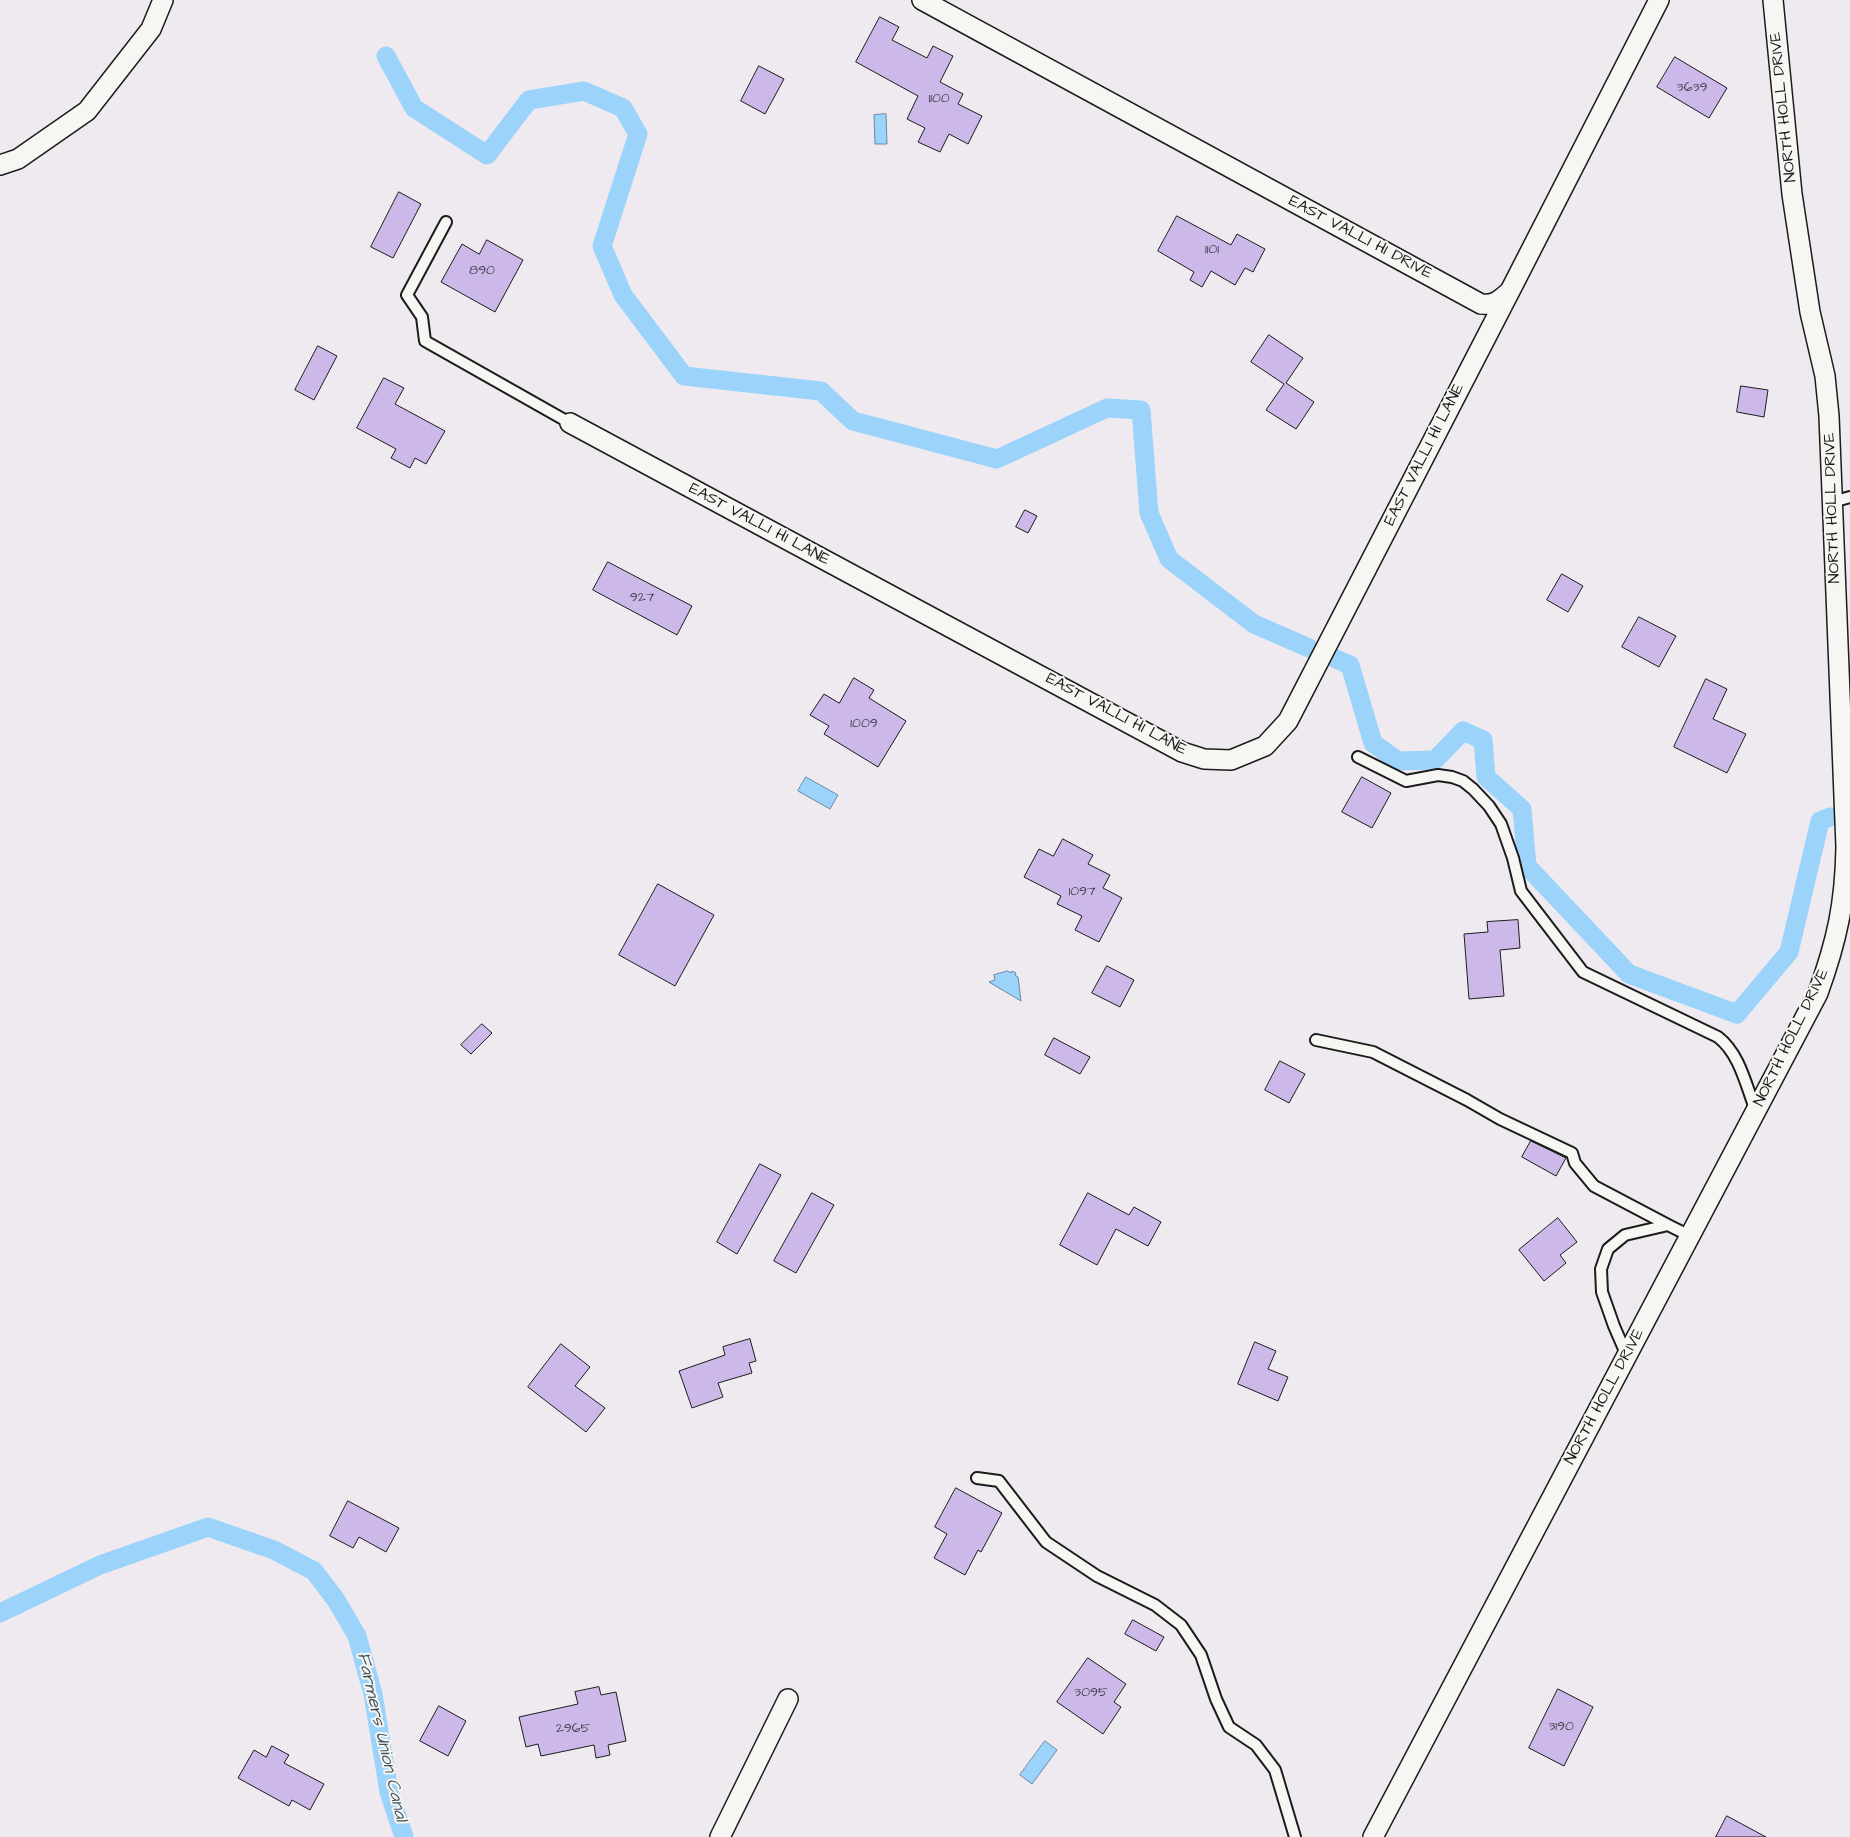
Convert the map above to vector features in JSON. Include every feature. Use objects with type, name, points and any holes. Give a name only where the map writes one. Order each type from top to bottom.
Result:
[{"type":"street","points":[[0,166],[18,159],[87,111],[151,29],[163,0]]},
{"type":"street","name":"EAST VALLI HI DRIVE","points":[[922,0],[1481,304],[1489,305],[1499,302],[1510,291],[1659,0]]},
{"type":"street","name":"NORTH HOLL DRIVE","points":[[1373,1837],[1818,993],[1832,952],[1843,900],[1846,848],[1841,500],[1829,416],[1826,376],[1810,312],[1792,194],[1773,0]]},
{"type":"street","name":"EAST VALLI HI LANE","points":[[570,423],[1182,752],[1204,759],[1231,760],[1265,746],[1288,721],[1510,291]]},
{"type":"street","points":[[720,1837],[788,1698]]},
{"type":"lane","points":[[446,222],[407,295],[422,317],[425,341],[570,423]]},
{"type":"lane","points":[[1358,757],[1406,781],[1438,775],[1463,781],[1473,789],[1489,806],[1501,824],[1513,858],[1521,891],[1583,972],[1703,1029],[1722,1040],[1733,1053],[1756,1111]]},
{"type":"lane","points":[[1316,1040],[1373,1052],[1500,1119],[1572,1153],[1575,1163],[1594,1186],[1690,1236]]},
{"type":"lane","points":[[1627,1356],[1602,1292],[1601,1269],[1608,1249],[1625,1235],[1668,1224]]},
{"type":"lane","points":[[977,1478],[999,1481],[1046,1542],[1097,1576],[1155,1605],[1181,1625],[1201,1655],[1216,1699],[1229,1727],[1256,1745],[1275,1770],[1295,1837]]},
{"type":"water","points":[[886,114],[887,144],[875,144],[874,115]]},
{"type":"water","points":[[806,777],[838,795],[830,809],[798,791]]},
{"type":"water","points":[[1008,971],[1016,973],[1015,975],[1018,977],[1021,1001],[989,982],[995,980],[994,975]]},
{"type":"water","points":[[1045,1741],[1057,1750],[1032,1784],[1020,1775]]},
{"type":"building","points":[[880,17],[899,27],[892,40],[927,58],[933,46],[953,56],[940,82],[963,94],[958,104],[982,116],[968,144],[949,134],[940,152],[918,142],[925,128],[907,119],[918,96],[856,62]]},
{"type":"building","points":[[1675,57],[1727,88],[1709,118],[1657,87]]},
{"type":"building","points":[[759,66],[784,79],[765,114],[741,101]]},
{"type":"building","points":[[399,192],[421,204],[393,258],[371,247]]},
{"type":"building","points":[[1177,216],[1231,245],[1237,234],[1265,249],[1253,272],[1245,268],[1235,285],[1211,271],[1202,287],[1190,280],[1194,272],[1158,251]]},
{"type":"building","points":[[487,240],[523,260],[495,312],[441,282],[462,244],[479,254]]},
{"type":"building","points":[[1269,335],[1303,358],[1286,383],[1314,402],[1296,429],[1266,410],[1284,384],[1251,362]]},
{"type":"building","points":[[318,346],[337,356],[314,400],[295,390]]},
{"type":"building","points":[[384,378],[404,388],[395,404],[445,431],[426,464],[415,458],[410,468],[391,458],[396,449],[357,428]]},
{"type":"building","points":[[1741,386],[1768,390],[1764,417],[1737,412]]},
{"type":"building","points":[[1025,510],[1037,516],[1028,533],[1016,527]]},
{"type":"building","points":[[608,562],[692,606],[677,635],[593,590]]},
{"type":"building","points":[[1562,574],[1583,586],[1568,612],[1547,600]]},
{"type":"building","points":[[1639,617],[1676,636],[1659,667],[1622,647]]},
{"type":"building","points":[[854,678],[874,690],[869,698],[906,721],[878,767],[824,734],[829,726],[810,715],[824,694],[839,703]]},
{"type":"building","points":[[1706,679],[1727,689],[1713,719],[1746,734],[1727,773],[1674,747]]},
{"type":"building","points":[[1362,777],[1391,793],[1372,828],[1342,812]]},
{"type":"building","points":[[1063,839],[1093,855],[1088,864],[1110,875],[1103,888],[1122,898],[1099,942],[1075,930],[1082,916],[1057,904],[1061,896],[1024,877],[1039,849],[1053,856]]},
{"type":"building","points":[[658,884],[714,915],[675,986],[619,955]]},
{"type":"building","points":[[1518,920],[1520,948],[1500,950],[1504,996],[1469,999],[1464,934],[1488,932],[1487,922]]},
{"type":"building","points":[[1107,966],[1134,980],[1120,1007],[1092,993]]},
{"type":"building","points":[[482,1024],[492,1033],[471,1054],[461,1045]]},
{"type":"building","points":[[1054,1038],[1090,1057],[1080,1074],[1045,1055]]},
{"type":"building","points":[[1280,1061],[1305,1074],[1289,1103],[1265,1090]]},
{"type":"building","points":[[1531,1141],[1566,1158],[1556,1176],[1522,1157]]},
{"type":"building","points":[[760,1164],[781,1175],[737,1254],[717,1242]]},
{"type":"building","points":[[812,1193],[834,1205],[796,1273],[774,1261]]},
{"type":"building","points":[[1088,1193],[1129,1215],[1134,1207],[1161,1222],[1148,1246],[1116,1229],[1097,1265],[1060,1245]]},
{"type":"building","points":[[1558,1218],[1577,1242],[1560,1255],[1566,1263],[1544,1281],[1519,1250]]},
{"type":"building","points":[[750,1339],[756,1361],[749,1363],[752,1373],[718,1383],[723,1397],[692,1408],[679,1371],[725,1355],[723,1347]]},
{"type":"building","points":[[1255,1342],[1276,1351],[1268,1369],[1288,1377],[1278,1401],[1238,1384]]},
{"type":"building","points":[[561,1344],[590,1367],[575,1386],[605,1408],[586,1432],[528,1387]]},
{"type":"building","points":[[956,1488],[1002,1513],[981,1552],[978,1550],[965,1575],[934,1558],[947,1534],[935,1527]]},
{"type":"building","points":[[348,1501],[399,1528],[386,1552],[359,1537],[353,1548],[330,1536]]},
{"type":"building","points":[[1133,1620],[1164,1637],[1156,1651],[1125,1634]]},
{"type":"building","points":[[1088,1658],[1126,1684],[1114,1702],[1121,1707],[1103,1734],[1057,1702]]},
{"type":"building","points":[[599,1687],[601,1695],[616,1692],[626,1741],[608,1745],[610,1755],[596,1758],[594,1745],[541,1756],[538,1744],[526,1747],[519,1717],[578,1704],[575,1692]]},
{"type":"building","points":[[1558,1689],[1593,1707],[1564,1766],[1529,1748]]},
{"type":"building","points":[[439,1706],[466,1721],[448,1756],[420,1741]]},
{"type":"building","points":[[272,1746],[289,1755],[284,1763],[324,1784],[310,1810],[292,1800],[289,1806],[238,1778],[254,1750],[266,1757]]},
{"type":"building","points":[[1727,1816],[1766,1837],[1716,1837]]},
{"type":"waterway","points":[[386,56],[414,108],[487,155],[529,100],[584,91],[623,108],[638,134],[602,246],[623,295],[684,376],[821,391],[853,421],[997,459],[1107,408],[1141,410],[1149,513],[1169,559],[1254,624],[1309,648]]},
{"type":"waterway","points":[[1336,659],[1350,665],[1373,743],[1398,761],[1435,760],[1463,731],[1483,740],[1486,777],[1522,809],[1527,866],[1629,974],[1737,1014],[1789,952],[1820,821],[1830,817]]},
{"type":"waterway","name":"Farmers Union Canal","points":[[0,1613],[100,1565],[208,1527],[274,1550],[314,1571],[336,1600],[357,1636],[373,1694],[389,1792],[404,1837]]}]
